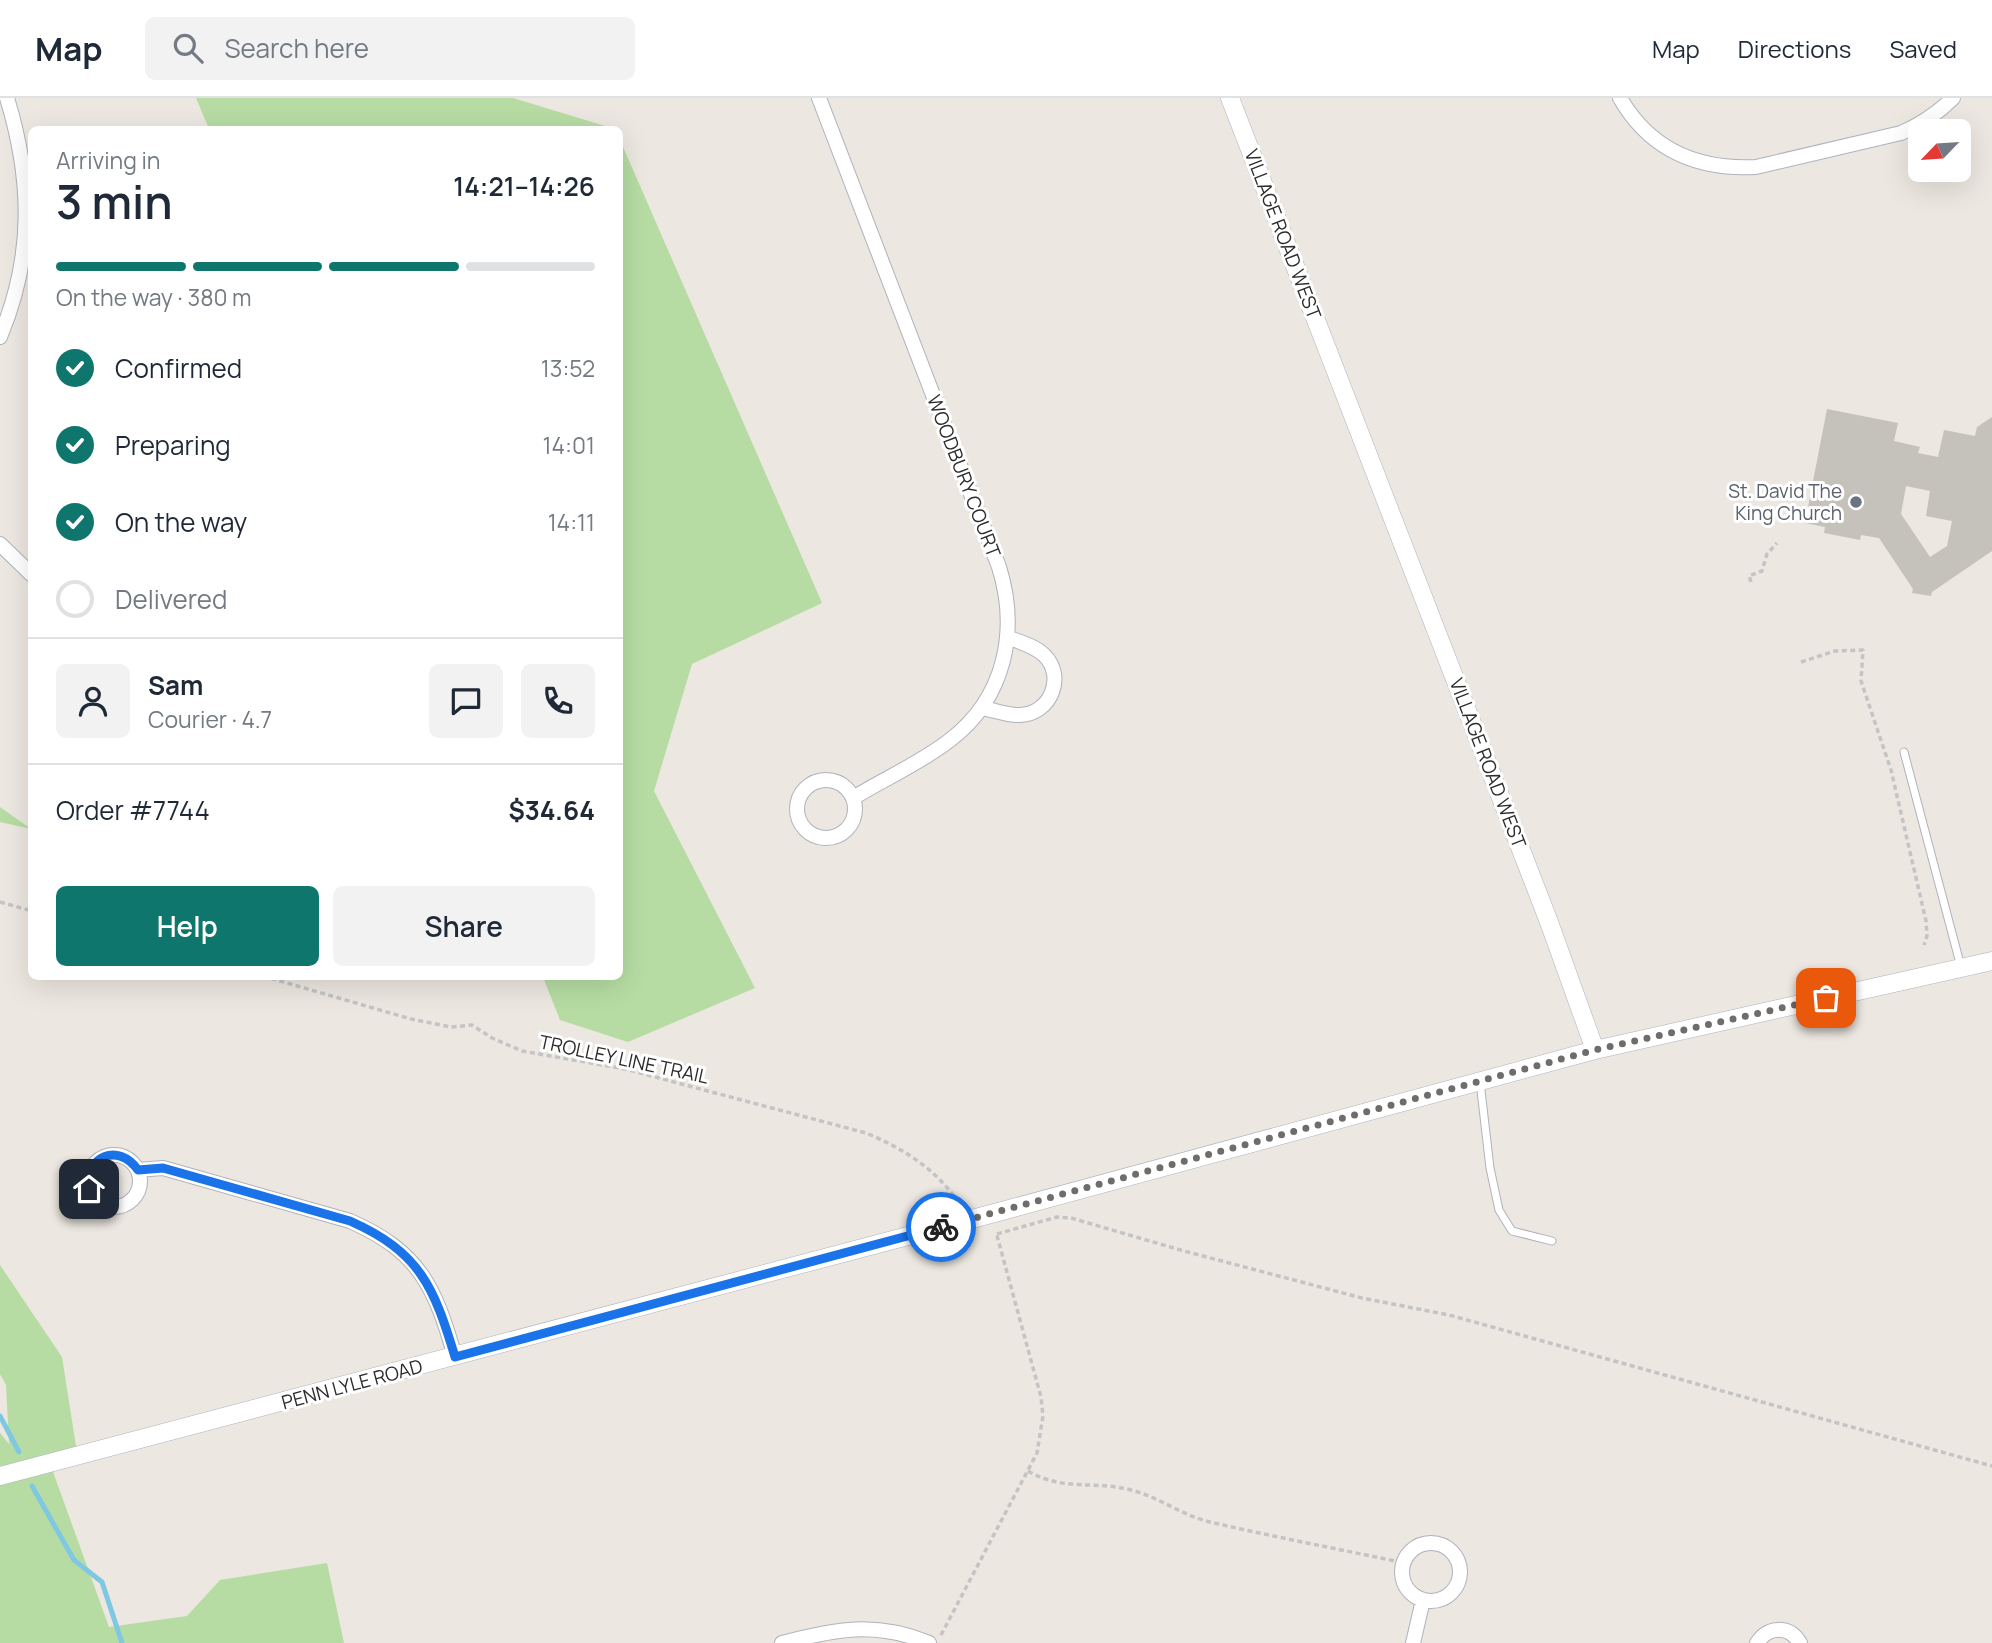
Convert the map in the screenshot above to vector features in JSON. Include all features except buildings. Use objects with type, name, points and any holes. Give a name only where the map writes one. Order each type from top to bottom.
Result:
[{"type":"street","points":[[0,337],[18,285],[25,246],[27,207],[20,145],[7,98]]},
{"type":"street","name":"WOODBURY COURT","points":[[819,98],[999,567],[1009,612],[1009,638],[1004,663],[995,687],[968,725],[949,742],[853,798]]},
{"type":"street","name":"VILLAGE ROAD WEST","points":[[1230,98],[1530,870],[1595,1050]]},
{"type":"street","points":[[1620,98],[1632,117],[1664,147],[1687,159],[1732,169],[1756,167],[1901,133],[1930,119],[1953,98]]},
{"type":"street","points":[[0,544],[28,571]]},
{"type":"street","points":[[982,708],[1018,716],[1031,714],[1042,708],[1050,698],[1055,675],[1051,663],[1034,648],[1009,638]]},
{"type":"street","points":[[829,780],[839,783],[853,798],[855,814],[851,824],[845,832],[836,837],[819,838],[808,832],[798,818],[798,799],[803,790],[813,782],[829,780]]},
{"type":"street","points":[[1595,1050],[1992,961]]},
{"type":"street","name":"PENN LYLE ROAD","points":[[0,1476],[991,1214],[1595,1050]]},
{"type":"street","points":[[138,1170],[163,1168],[350,1221],[376,1233],[397,1248],[415,1266],[430,1287],[440,1308],[455,1357]]},
{"type":"street","points":[[1430,1542],[1447,1547],[1456,1555],[1461,1574],[1454,1591],[1444,1598],[1423,1600],[1413,1595],[1406,1587],[1402,1573],[1410,1551],[1420,1544],[1430,1542]]},
{"type":"street","points":[[1413,1643],[1423,1600]]},
{"type":"street","points":[[782,1643],[825,1632],[867,1628],[904,1633],[929,1643]]},
{"type":"street","points":[[1757,1643],[1764,1633],[1780,1629],[1788,1631],[1800,1643]]},
{"type":"lane","points":[[1904,752],[1962,968]]},
{"type":"lane","points":[[1480,1081],[1490,1168],[1499,1210],[1512,1231],[1552,1241]]},
{"type":"path","points":[[1751,582],[1749,576],[1762,571],[1767,554],[1777,543]]},
{"type":"path","points":[[1801,662],[1835,651],[1863,650],[1861,681],[1891,771],[1918,883],[1926,921],[1927,936],[1924,945]]},
{"type":"path","points":[[0,902],[28,910]]},
{"type":"path","name":"TROLLEY LINE TRAIL","points":[[277,980],[411,1019],[451,1027],[472,1026],[522,1051],[625,1069],[866,1133],[895,1145],[946,1183],[960,1205]]},
{"type":"path","points":[[937,1643],[1037,1453],[1043,1416],[1041,1397],[997,1234],[1057,1217],[1071,1218],[1362,1298],[1449,1315],[1992,1466]]},
{"type":"path","points":[[1028,1471],[1042,1479],[1071,1486],[1118,1486],[1208,1522],[1404,1563]]},
{"type":"green space","points":[[196,98],[513,98],[605,126],[208,126]]},
{"type":"green space","points":[[623,147],[822,603],[692,664],[654,791],[755,988],[628,1042],[560,1020],[544,980],[623,980]]},
{"type":"green space","points":[[0,807],[28,828],[0,822]]},
{"type":"green space","points":[[0,1265],[62,1357],[78,1459],[52,1469],[109,1627],[187,1616],[220,1580],[327,1563],[344,1643],[0,1643],[0,1433],[9,1444],[6,1385],[0,1374]]},
{"type":"waterway","points":[[0,1416],[19,1452]]},
{"type":"waterway","points":[[32,1486],[74,1560],[102,1582],[122,1643]]},
{"type":"way so far","points":[[941,1227],[1595,1050],[1826,998]]},
{"type":"place","name":"St. David The King Church","points":[[1856,502]]},
{"type":"route","points":[[89,1189],[90,1171],[97,1161],[117,1155],[133,1163],[138,1170],[163,1168],[350,1221],[376,1233],[397,1248],[415,1266],[430,1287],[440,1308],[455,1357],[941,1227]]}]
